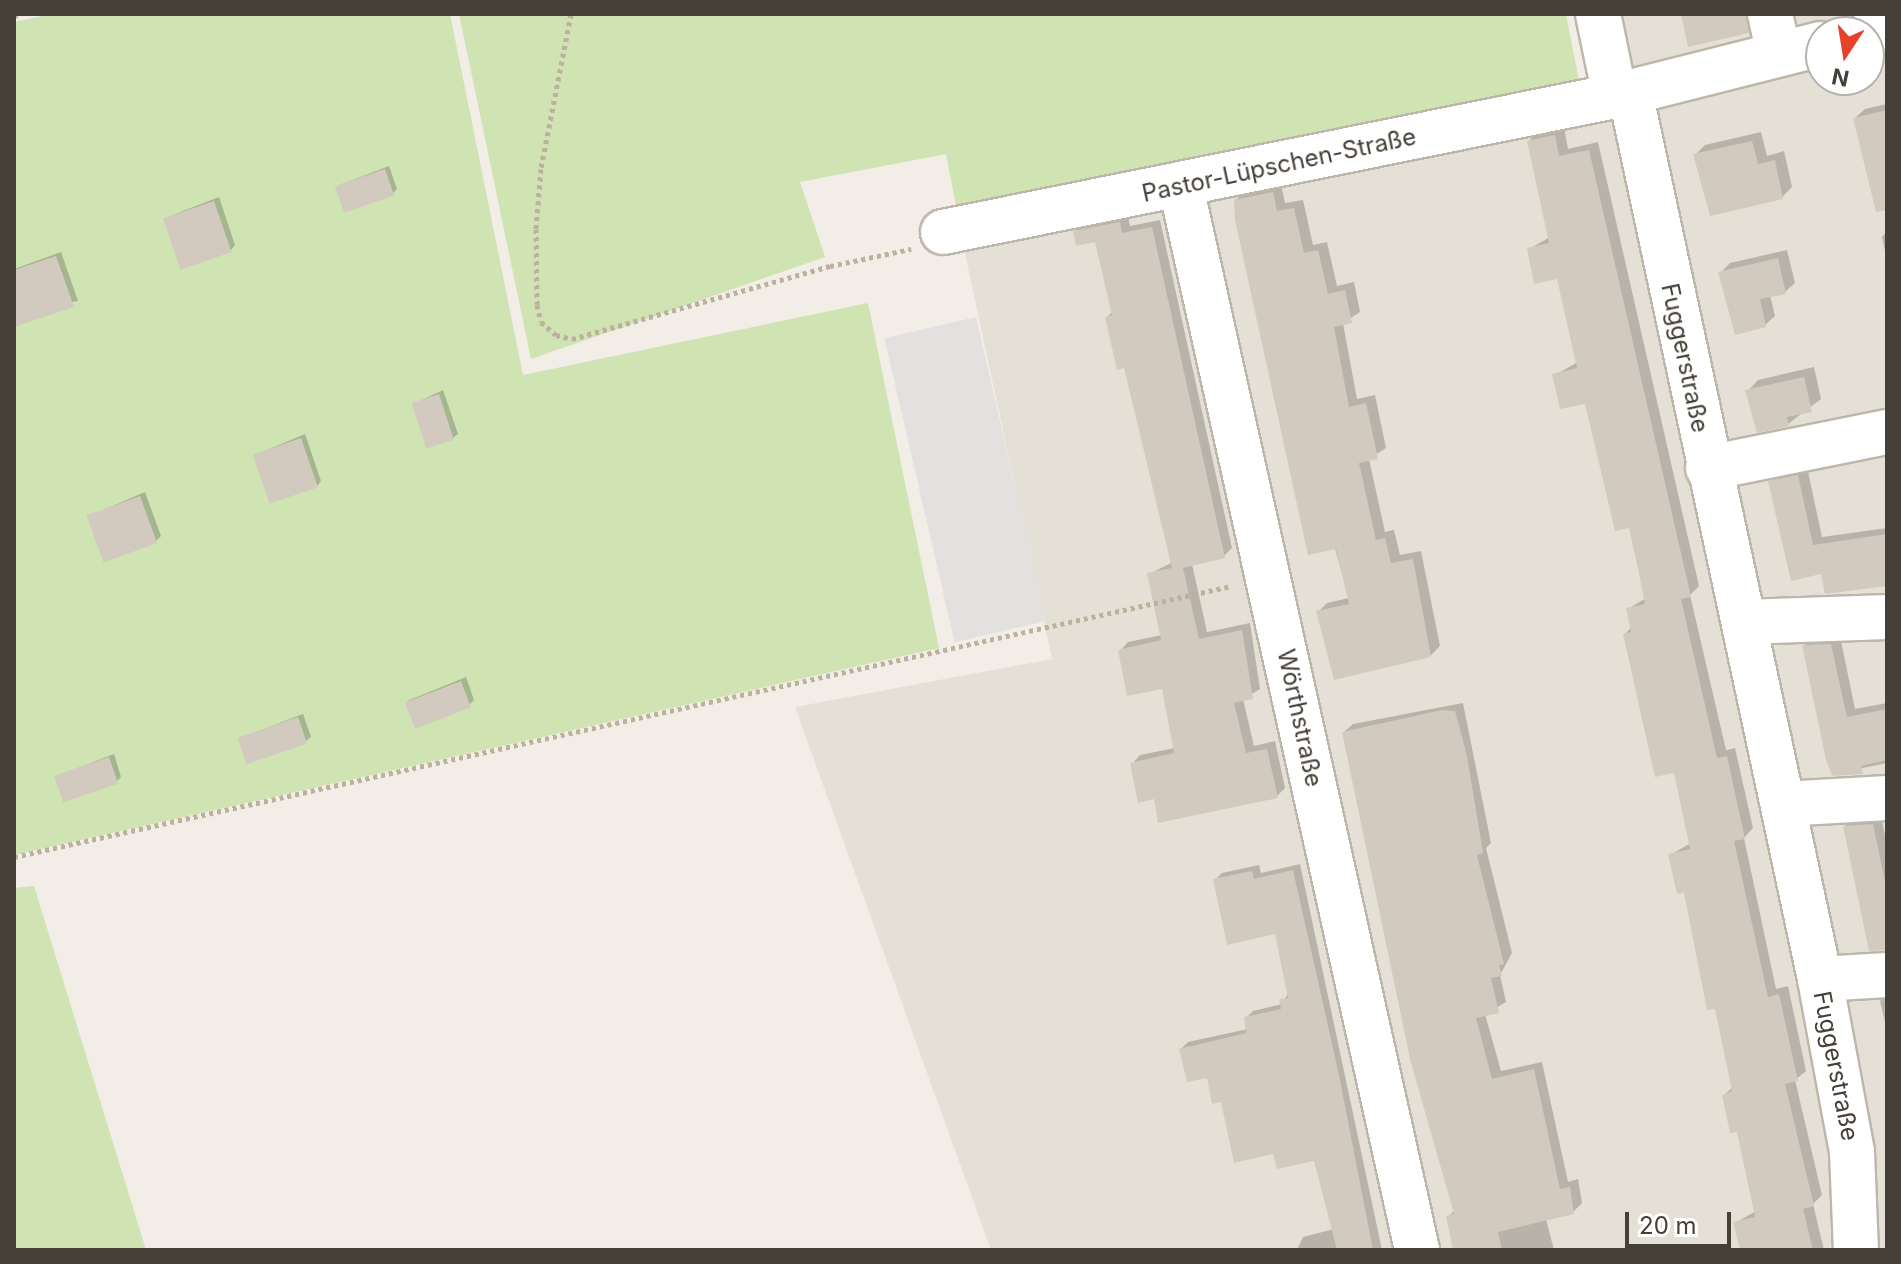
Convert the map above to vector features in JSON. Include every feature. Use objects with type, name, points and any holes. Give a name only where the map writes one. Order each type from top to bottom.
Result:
[{"type":"street","points":[[1598,14],[1622,94]]},
{"type":"street","name":"Pastor-Lüpschen-Straße","points":[[934,240],[1622,94],[1775,34],[1805,41]]},
{"type":"street","name":"Fuggerstraße","points":[[1622,94],[1744,622],[1820,979],[1870,1151],[1856,1250]]},
{"type":"street","name":"Wörthstraße","points":[[1181,187],[1417,1250]]},
{"type":"street","points":[[1708,468],[1887,432]]},
{"type":"street","points":[[1744,622],[1887,617]]},
{"type":"street","points":[[1783,804],[1887,798]]},
{"type":"street","name":"Fuggerstraße","points":[[1820,979],[1887,975]]},
{"type":"path","points":[[14,16],[22,14]]},
{"type":"path","points":[[571,14],[541,169],[536,229],[537,305],[541,322],[556,335],[572,339],[934,240]]},
{"type":"path","points":[[14,857],[1269,579]]},
{"type":"shaded area","points":[[1579,14],[1887,14],[1887,1250],[991,1250],[795,707],[1052,659],[961,235],[1597,101]]},
{"type":"shaded area","points":[[976,317],[1046,621],[955,642],[884,338]]},
{"type":"green space","points":[[52,14],[450,14],[523,375],[868,303],[939,648],[14,855],[14,22]]},
{"type":"green space","points":[[459,14],[1566,14],[1582,96],[959,221],[946,154],[800,182],[825,257],[531,359]]},
{"type":"green space","points":[[34,886],[146,1250],[14,1250],[14,888]]},
{"type":"building","points":[[1681,14],[1746,14],[1749,33],[1688,47]]},
{"type":"building","points":[[1887,110],[1887,210],[1876,212],[1853,118]]},
{"type":"building","points":[[1555,135],[1559,156],[1589,150],[1691,597],[1681,599],[1717,758],[1727,756],[1745,839],[1734,841],[1768,997],[1779,994],[1798,1081],[1785,1084],[1814,1206],[1803,1209],[1813,1250],[1740,1250],[1733,1222],[1755,1217],[1737,1132],[1730,1133],[1722,1095],[1732,1091],[1715,1009],[1707,1010],[1684,893],[1677,894],[1668,854],[1690,849],[1674,773],[1655,777],[1623,634],[1631,632],[1626,608],[1645,604],[1637,564],[1629,528],[1615,531],[1585,404],[1560,409],[1552,374],[1577,368],[1557,279],[1534,284],[1527,248],[1549,243],[1527,141]]},
{"type":"building","points":[[1752,141],[1758,164],[1775,160],[1783,199],[1710,216],[1693,154]]},
{"type":"building","points":[[385,169],[394,195],[344,213],[335,186]]},
{"type":"building","points":[[1273,192],[1277,211],[1294,208],[1304,253],[1318,250],[1328,294],[1345,290],[1352,323],[1334,327],[1349,407],[1366,403],[1378,459],[1359,463],[1376,540],[1385,538],[1391,563],[1413,559],[1431,657],[1334,680],[1316,611],[1349,604],[1336,549],[1308,555],[1235,220],[1234,200]]},
{"type":"building","points":[[214,201],[232,252],[181,270],[163,219]]},
{"type":"building","points":[[1120,222],[1122,233],[1152,227],[1225,558],[1183,568],[1199,639],[1242,630],[1253,699],[1234,703],[1246,753],[1267,749],[1278,798],[1158,823],[1154,799],[1138,803],[1130,763],[1174,753],[1162,689],[1127,696],[1118,650],[1161,640],[1147,573],[1172,568],[1124,368],[1117,370],[1105,317],[1112,315],[1095,242],[1076,246],[1073,231]]},
{"type":"building","points":[[56,256],[74,307],[14,327],[14,270]]},
{"type":"building","points":[[1778,258],[1786,294],[1760,299],[1766,327],[1735,335],[1718,272]]},
{"type":"building","points":[[1804,377],[1812,412],[1787,417],[1789,426],[1757,433],[1745,390]]},
{"type":"building","points":[[439,394],[454,440],[426,449],[411,403]]},
{"type":"building","points":[[301,438],[318,487],[270,504],[253,455]]},
{"type":"building","points":[[1798,475],[1813,545],[1887,534],[1887,586],[1825,594],[1821,574],[1791,581],[1768,481]]},
{"type":"building","points":[[140,496],[157,543],[104,562],[86,515]]},
{"type":"building","points":[[1831,644],[1847,717],[1887,709],[1887,760],[1861,766],[1863,774],[1832,776],[1826,760],[1802,645]]},
{"type":"building","points":[[461,681],[471,707],[415,729],[405,703]]},
{"type":"building","points":[[1442,710],[1455,711],[1467,756],[1483,853],[1477,855],[1504,964],[1499,965],[1502,976],[1491,978],[1499,1013],[1476,1018],[1492,1079],[1534,1069],[1560,1189],[1570,1187],[1574,1214],[1498,1232],[1502,1250],[1453,1250],[1446,1216],[1454,1214],[1410,1059],[1342,732]]},
{"type":"building","points":[[298,717],[307,743],[247,764],[237,738]]},
{"type":"building","points":[[109,757],[118,783],[63,802],[54,776]]},
{"type":"building","points":[[1873,824],[1887,891],[1887,950],[1869,951],[1843,826]]},
{"type":"building","points":[[1293,870],[1339,1075],[1373,1250],[1337,1250],[1314,1161],[1277,1169],[1273,1154],[1234,1163],[1221,1102],[1212,1104],[1207,1078],[1187,1082],[1179,1049],[1246,1033],[1244,1017],[1281,1009],[1279,999],[1288,998],[1275,934],[1227,945],[1213,879],[1252,871],[1254,879]]}]
